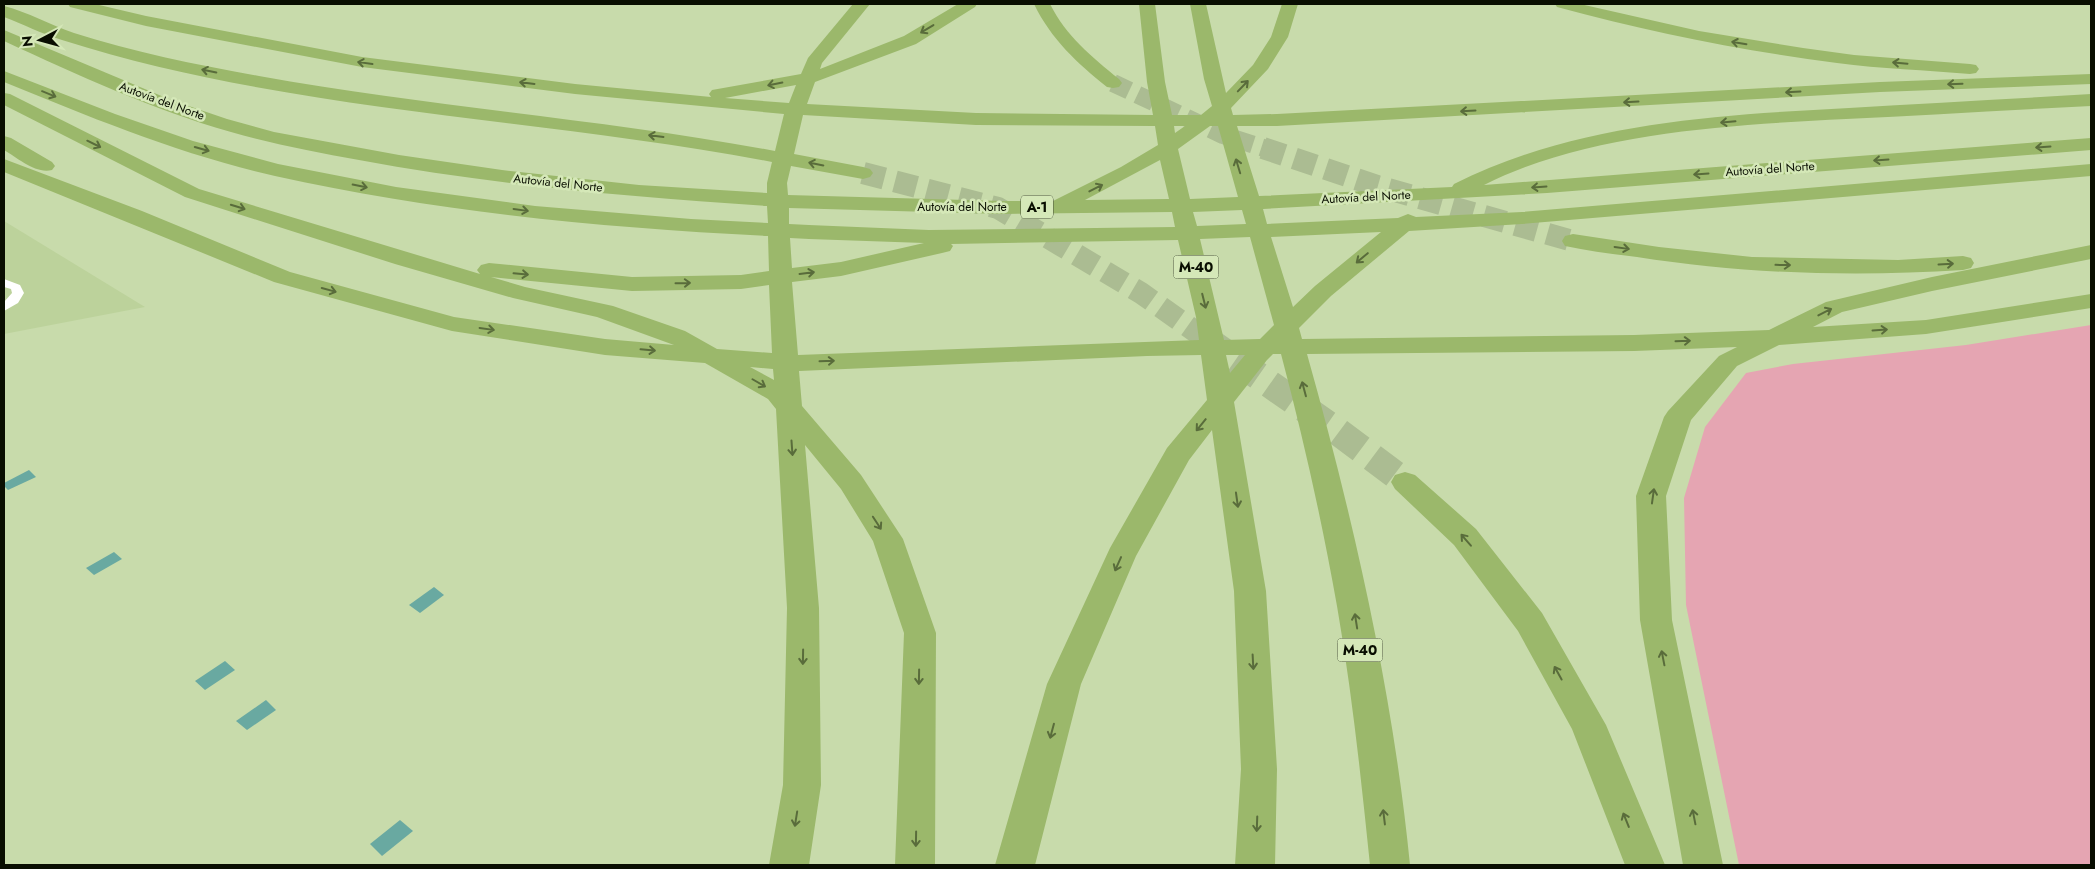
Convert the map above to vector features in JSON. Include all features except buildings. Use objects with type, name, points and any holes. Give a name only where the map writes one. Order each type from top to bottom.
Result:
[{"type":"highway","points":[[76,4],[190,30],[362,62],[575,89],[760,107],[976,119],[1121,121],[1277,120],[1502,110],[1880,87],[2091,79]]},
{"type":"highway","points":[[113,4],[190,30]]},
{"type":"highway","points":[[598,109],[668,102],[817,76],[910,40],[969,4]]},
{"type":"highway","points":[[1042,4],[1048,17],[1074,51],[1113,83]]},
{"type":"highway","name":"M-40","points":[[1147,4],[1156,82],[1171,163],[1208,317],[1250,591],[1259,768],[1255,865]]},
{"type":"highway","name":"M-40","points":[[1198,4],[1213,79],[1281,306],[1316,436],[1354,606],[1375,741],[1390,865]]},
{"type":"highway","points":[[403,259],[508,273],[632,284],[741,282],[841,269],[926,251],[1008,226],[1089,192],[1139,166],[1194,130],[1243,87],[1273,50],[1289,14],[1290,4]]},
{"type":"highway","points":[[1563,4],[1606,16],[1715,39],[1839,58],[1972,69],[2053,80]]},
{"type":"highway","points":[[789,865],[802,785],[804,608],[781,295],[776,183],[793,116],[814,62],[856,10]]},
{"type":"highway","points":[[4,11],[67,36],[154,60],[257,81],[367,100],[703,142],[864,173]]},
{"type":"highway","name":"Autovía del Norte","points":[[4,35],[128,89],[223,124],[312,145],[426,166],[563,184],[818,205],[940,208],[1102,207],[1353,198],[1505,189],[2091,144]]},
{"type":"highway","name":"Autovía del Norte","points":[[4,76],[108,118],[186,145],[276,170],[396,193],[535,212],[691,226],[810,232],[928,237],[1088,236],[1360,227],[1522,218],[2091,170]]},
{"type":"highway","points":[[257,81],[500,108],[579,110]]},
{"type":"highway","points":[[4,98],[192,193],[403,259],[521,293],[604,311],[676,336],[777,393],[851,482],[888,538],[920,633],[915,865]]},
{"type":"highway","points":[[1015,865],[1064,684],[1121,556],[1177,456],[1258,355],[1323,291],[1428,204],[1497,170],[1589,141],[1675,127],[1781,117],[2091,100]]},
{"type":"highway","points":[[4,142],[134,216]]},
{"type":"highway","points":[[4,165],[282,277],[452,324],[605,347],[794,363],[1147,348],[1634,343],[1767,338],[1926,327],[2091,300]]},
{"type":"highway","points":[[1573,241],[1752,264],[1898,267],[2006,261],[2091,251]]},
{"type":"highway","points":[[1703,865],[1656,620],[1651,496],[1678,417],[1728,361],[1834,307],[1932,284],[2091,251]]},
{"type":"highway","points":[[1405,482],[1464,538],[1530,622],[1588,725],[1645,865]]},
{"type":"lane","points":[[4,283],[16,287],[18,292],[14,300],[4,307]]},
{"type":"shaded area","points":[[4,221],[145,307],[4,334]]},
{"type":"shaded area","points":[[2091,325],[2091,865],[1739,865],[1686,605],[1684,498],[1705,427],[1746,373],[1793,364],[1966,345]]},
{"type":"tunnel","points":[[1113,83],[1223,135],[1267,149]]},
{"type":"tunnel","points":[[1263,148],[1377,186],[1573,241]]},
{"type":"tunnel","points":[[863,173],[998,208],[1141,293],[1203,337]]},
{"type":"tunnel","points":[[1201,336],[1337,431],[1405,482]]}]
